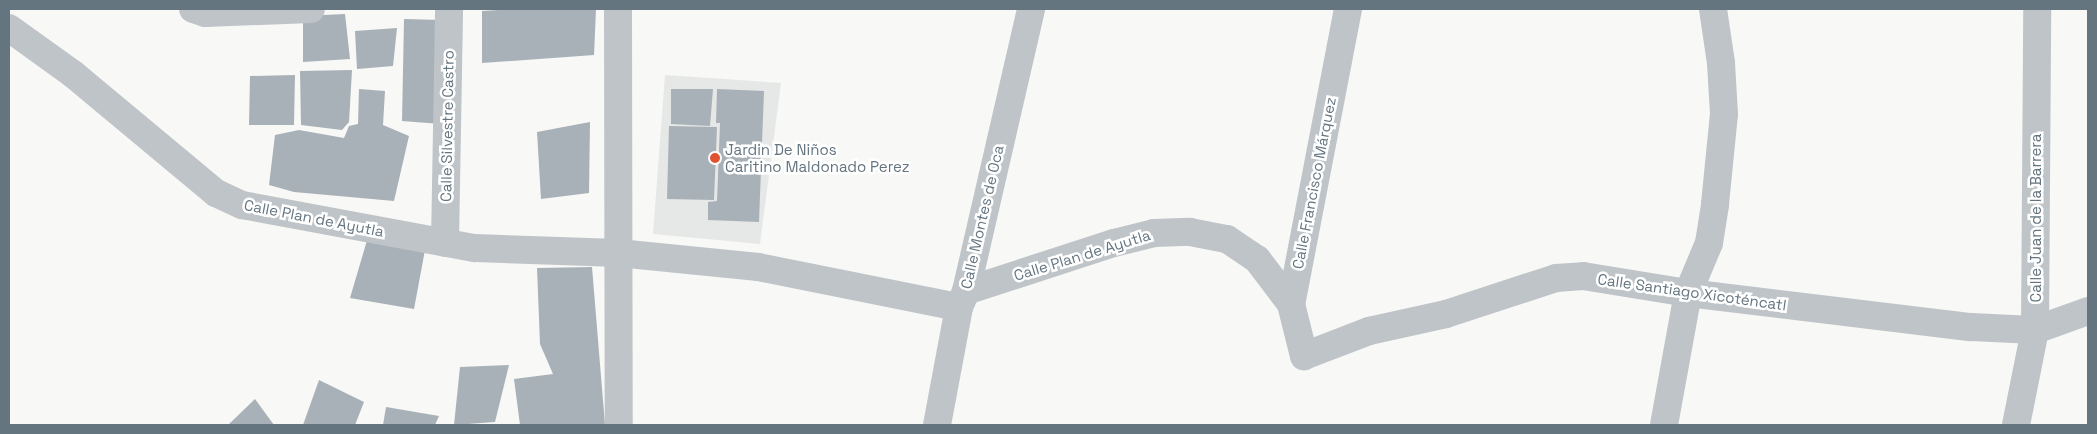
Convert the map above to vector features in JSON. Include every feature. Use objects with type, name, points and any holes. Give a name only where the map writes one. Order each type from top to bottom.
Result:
[{"type":"street","points":[[193,9],[205,13],[312,9]]},
{"type":"street","name":"Calle Silvestre Castro","points":[[445,242],[449,9]]},
{"type":"street","points":[[618,9],[618,425]]},
{"type":"street","name":"Calle Montes de Oca","points":[[937,425],[963,299],[1031,9]]},
{"type":"street","name":"Calle Francisco Márquez","points":[[1304,356],[1291,304],[1348,9]]},
{"type":"street","points":[[1664,425],[1688,293],[1709,243],[1724,114],[1721,63],[1713,9]]},
{"type":"street","name":"Calle Juan de la Barrera","points":[[2016,425],[2035,330],[2037,9]]},
{"type":"street","name":"Calle Plan de Ayutla","points":[[9,28],[73,74],[216,194],[242,205],[475,248],[618,253],[758,266],[963,299],[1114,243],[1154,233],[1190,232],[1227,240],[1257,259],[1291,304]]},
{"type":"street","name":"Calle Santiago Xicoténcatl","points":[[1304,356],[1369,331],[1446,314],[1556,278],[1583,276],[1688,293],[1971,327],[2035,330],[2088,311]]},
{"type":"shaded area","name":"Jardin De Niños Caritino Maldonado Perez","points":[[665,75],[781,83],[760,244],[653,234]]},
{"type":"building","points":[[596,9],[594,55],[482,63],[482,11]]},
{"type":"building","points":[[345,14],[350,59],[303,62],[303,16]]},
{"type":"building","points":[[404,19],[442,20],[441,124],[402,121]]},
{"type":"building","points":[[397,28],[393,66],[357,69],[355,31]]},
{"type":"building","points":[[352,70],[349,122],[342,130],[301,125],[300,71]]},
{"type":"building","points":[[295,75],[294,125],[249,125],[250,76]]},
{"type":"building","points":[[359,89],[385,91],[383,125],[409,136],[394,201],[294,192],[269,185],[275,135],[299,130],[344,138],[349,126],[358,124]]},
{"type":"building","points":[[671,89],[713,89],[710,126],[671,124]]},
{"type":"building","points":[[717,89],[764,91],[759,222],[708,220],[708,202],[717,201],[720,123],[716,123]]},
{"type":"building","points":[[590,122],[589,193],[541,199],[537,132]]},
{"type":"building","points":[[669,126],[717,127],[714,200],[667,199]]},
{"type":"building","points":[[368,237],[425,250],[414,309],[350,298]]},
{"type":"building","points":[[592,267],[605,425],[520,425],[514,379],[553,374],[540,344],[537,268]]},
{"type":"building","points":[[509,365],[495,422],[454,425],[460,367]]},
{"type":"building","points":[[319,380],[364,402],[355,425],[303,425]]},
{"type":"building","points":[[255,399],[274,425],[228,425]]},
{"type":"building","points":[[386,407],[439,416],[435,425],[383,425]]},
{"type":"place","name":"Jardin De Niños Caritino Maldonado Perez","points":[[715,158]]}]
